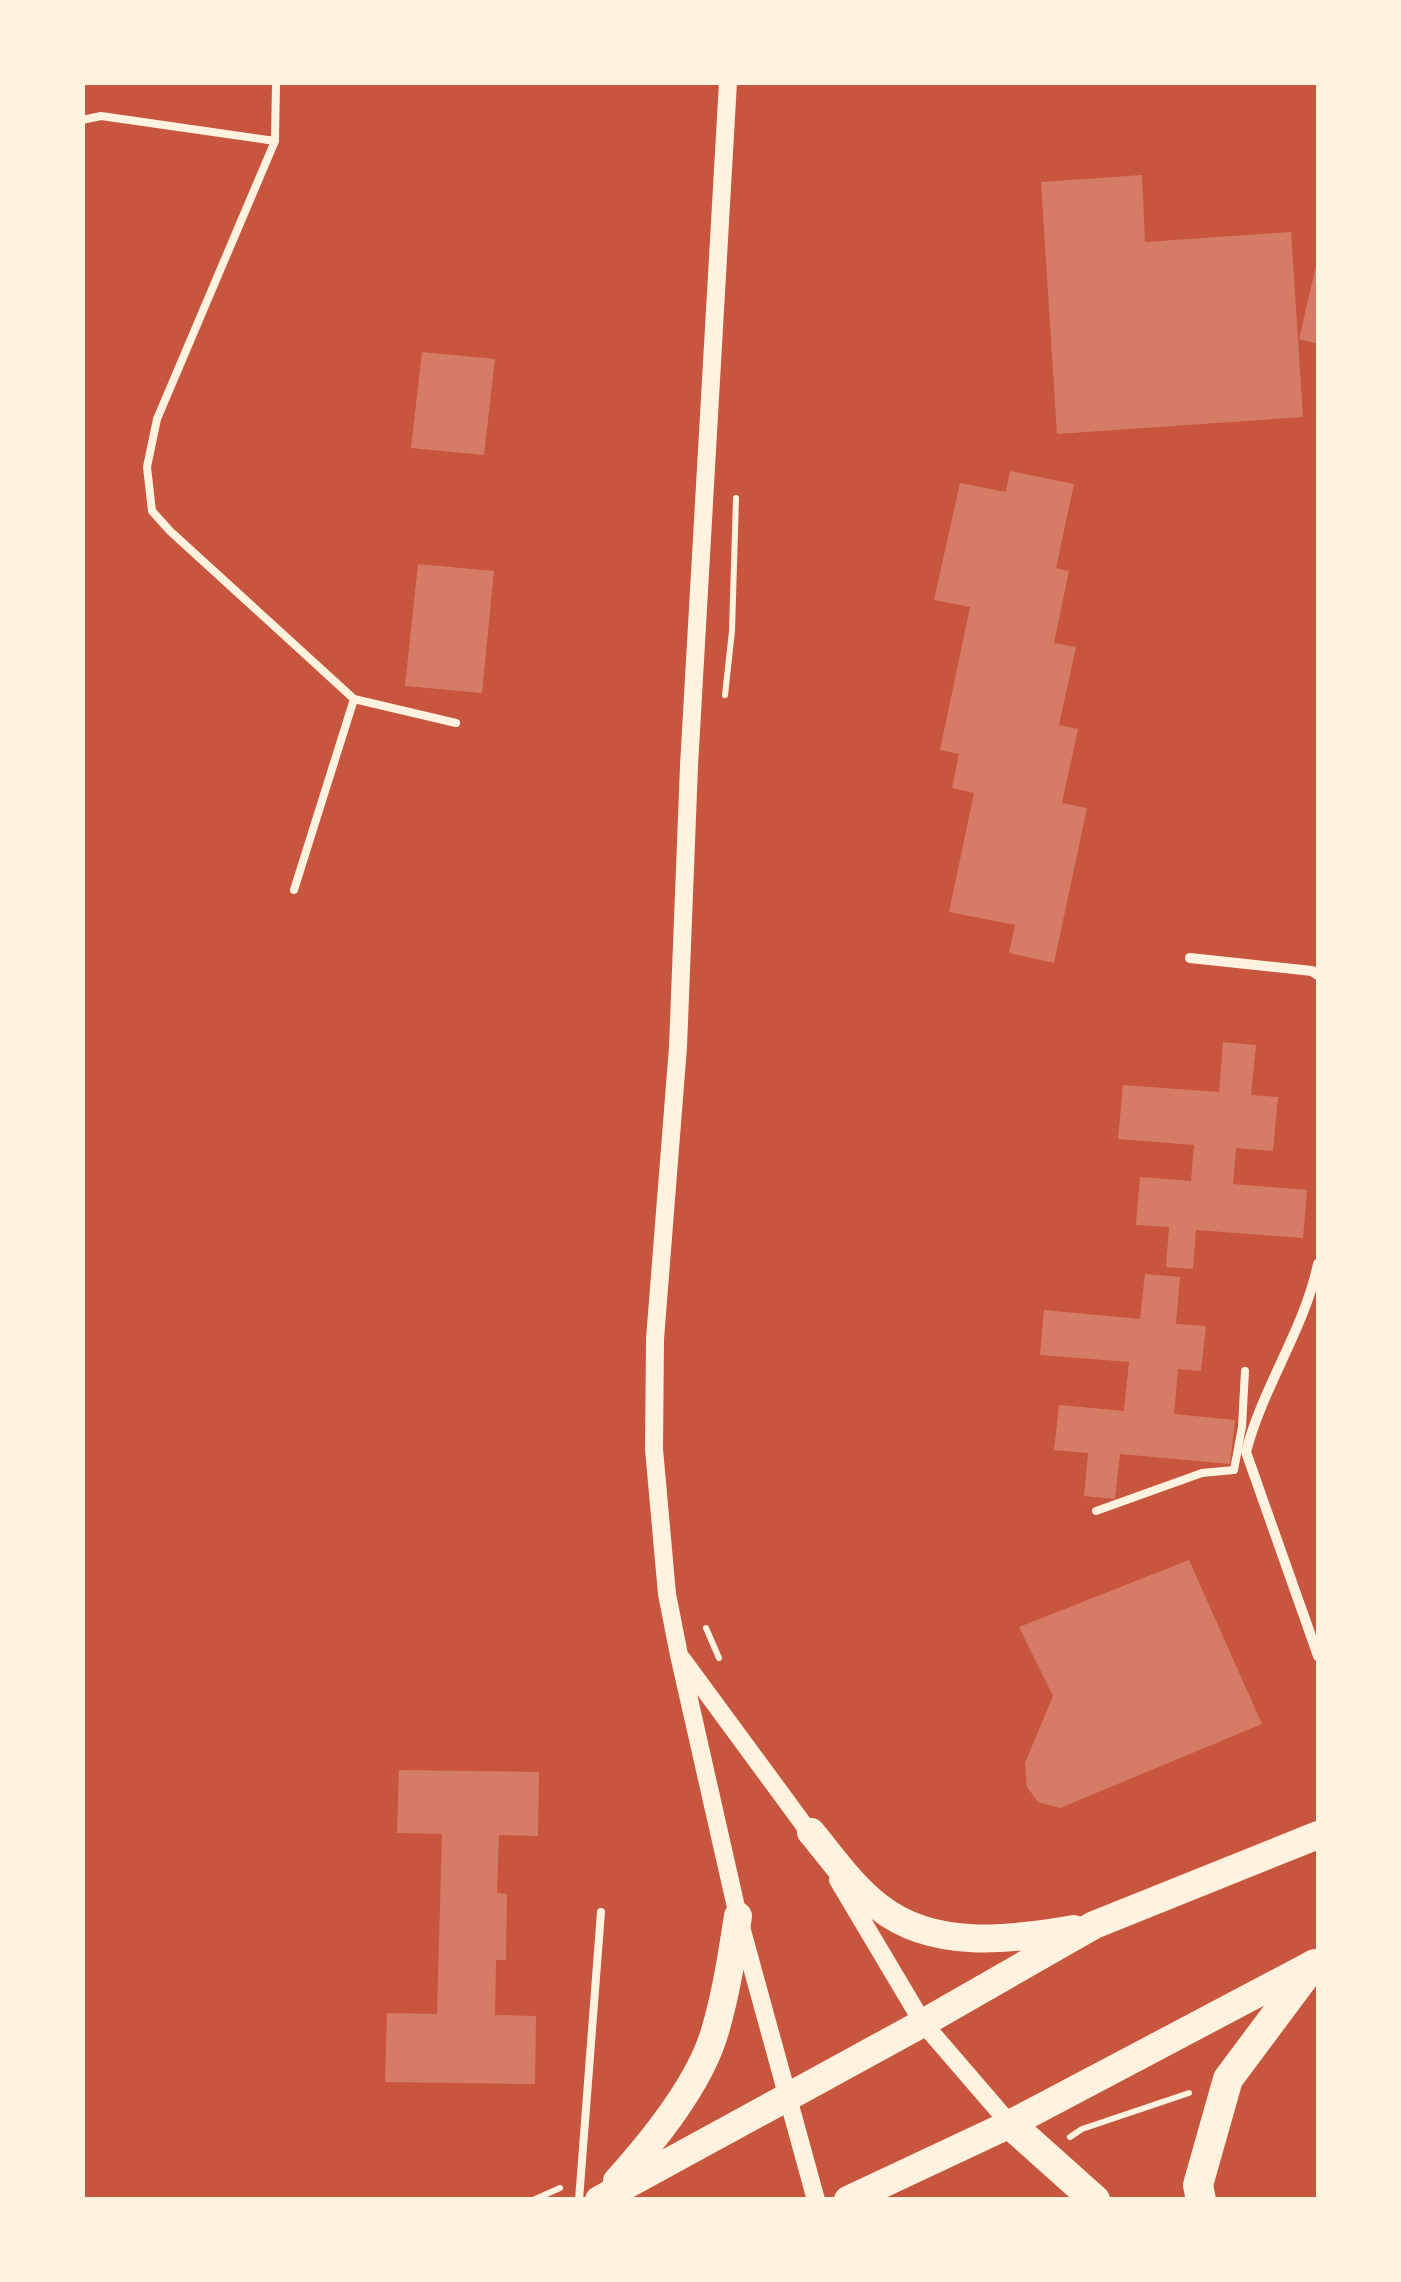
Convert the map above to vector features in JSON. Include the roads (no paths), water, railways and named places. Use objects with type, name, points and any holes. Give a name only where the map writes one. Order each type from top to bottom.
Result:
[{"type":"highway","points":[[810,1832],[876,1906],[910,1925],[954,1938],[1028,1937],[1094,1925]]},
{"type":"highway","points":[[594,2199],[923,2023],[1094,1925],[1318,1835]]},
{"type":"highway","points":[[594,2199],[647,2148],[696,2074],[714,2036],[738,1916]]},
{"type":"highway","points":[[1201,2200],[1198,2185],[1228,2079],[1316,1963]]},
{"type":"highway","points":[[848,2200],[1010,2124],[1316,1963]]},
{"type":"highway","points":[[1010,2124],[1095,2200]]},
{"type":"street","points":[[728,82],[689,766],[678,1047],[655,1339],[654,1449],[667,1594],[679,1655],[738,1916],[816,2200]]},
{"type":"street","points":[[1190,958],[1312,971],[1318,975]]},
{"type":"street","points":[[1318,1270],[1304,1314],[1247,1428],[1246,1452],[1318,1656]]},
{"type":"street","points":[[679,1655],[810,1832],[923,2023],[1010,2124]]},
{"type":"lane","points":[[276,82],[275,141],[157,419],[148,467],[152,511],[354,699],[456,723]]},
{"type":"lane","points":[[82,120],[101,116],[275,141]]},
{"type":"lane","points":[[294,890],[354,699]]},
{"type":"lane","points":[[1096,1511],[1202,1473],[1234,1470],[1247,1428],[1245,1371]]},
{"type":"lane","points":[[594,2199],[601,1912]]}]
